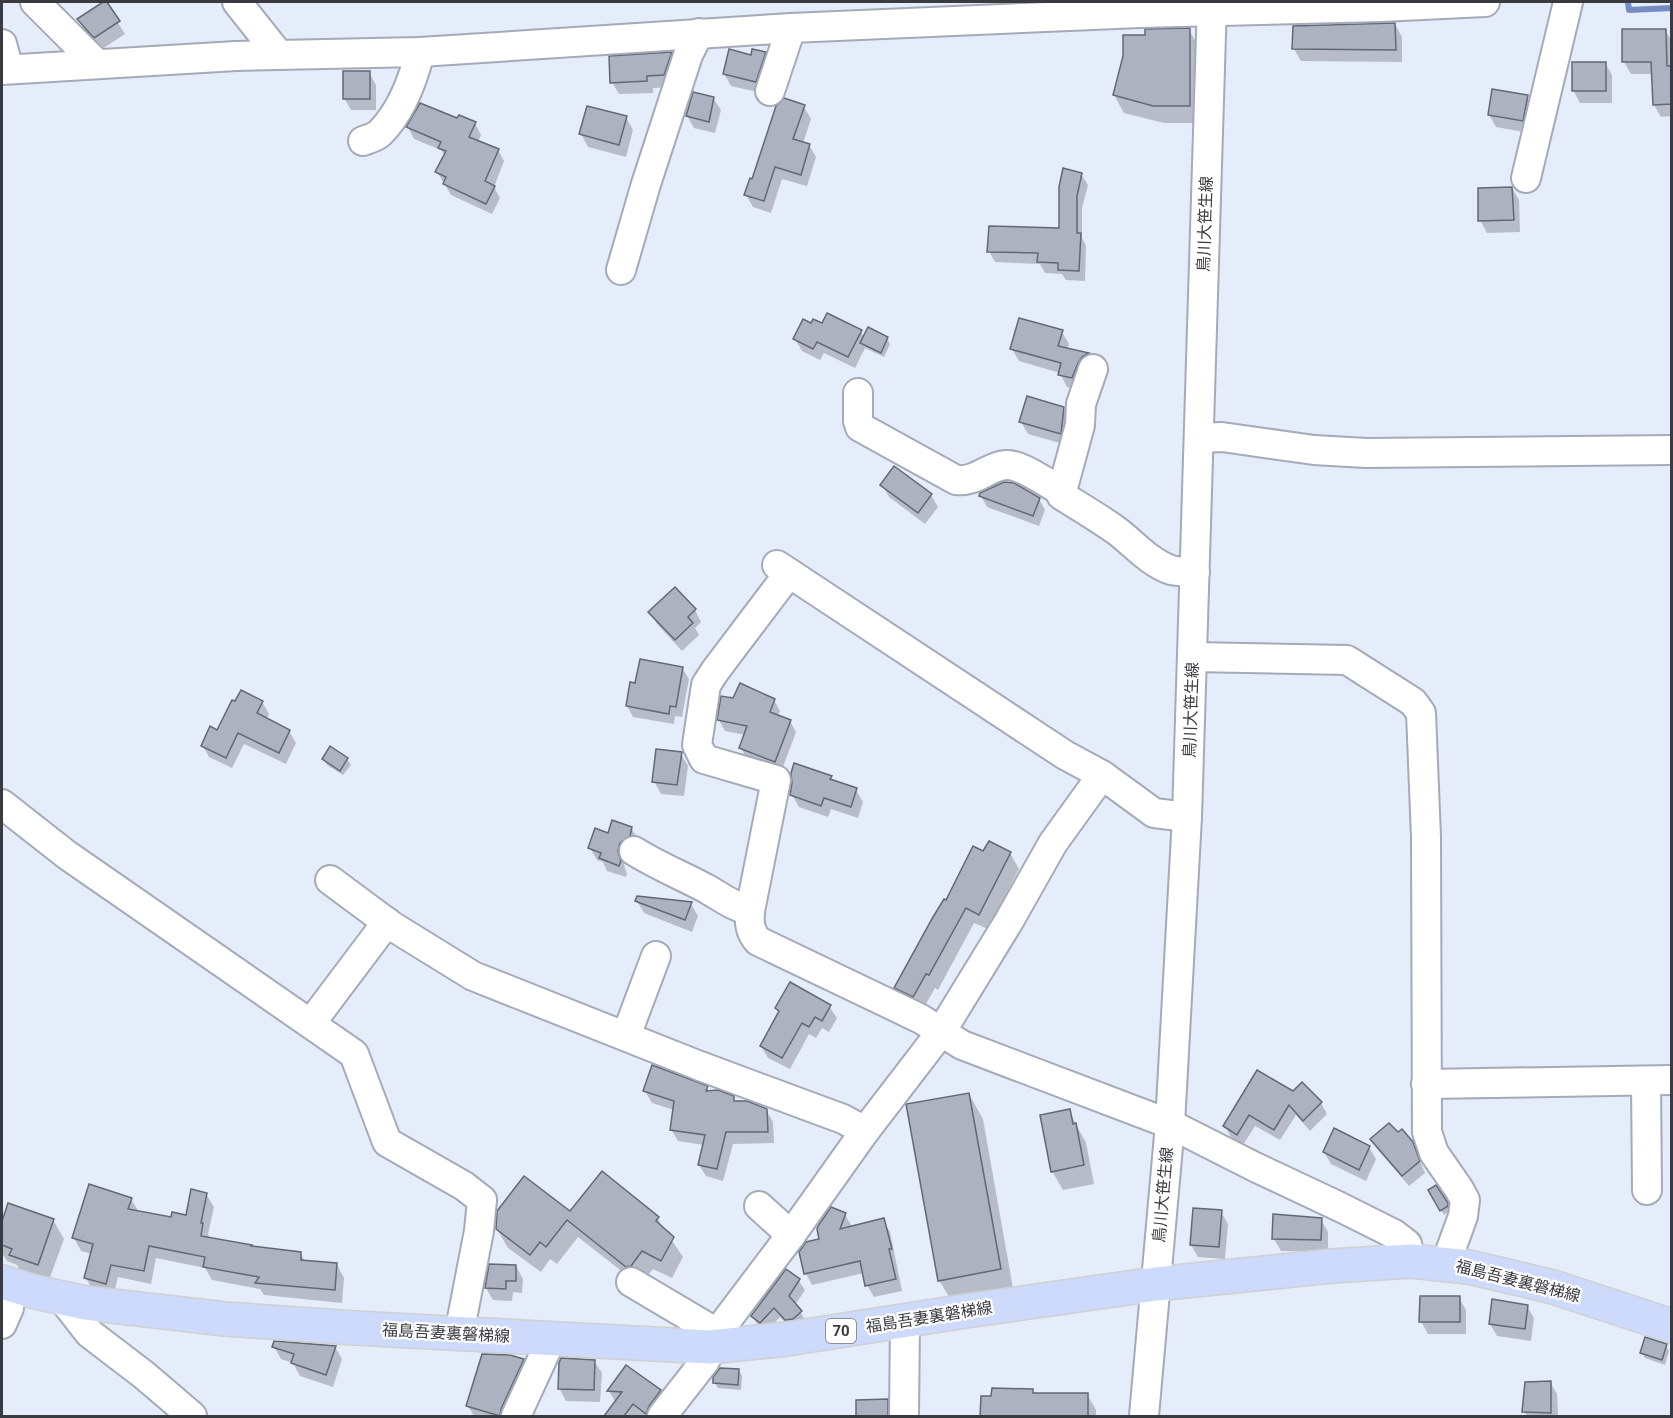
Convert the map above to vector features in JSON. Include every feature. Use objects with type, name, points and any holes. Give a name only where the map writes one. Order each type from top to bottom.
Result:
[{"type":"main road","name":"福島吾妻裏磐梯線","points":[[6,1283],[61,1297],[140,1310],[225,1319],[459,1334],[713,1340],[787,1339],[1156,1284],[1332,1266],[1411,1261],[1446,1263],[1553,1287],[1671,1326]]},
{"type":"street","points":[[35,2],[98,64]]},
{"type":"street","points":[[237,2],[279,55]]},
{"type":"street","points":[[4,61],[98,64],[279,55],[420,52],[791,28],[922,12],[1485,2]]},
{"type":"street","points":[[1526,178],[1568,2]]},
{"type":"street","name":"鳥川大笹生線","points":[[1144,1416],[1170,1124],[1187,817],[1212,7]]},
{"type":"street","points":[[770,91],[791,28]]},
{"type":"street","points":[[621,270],[688,55],[699,33]]},
{"type":"street","points":[[363,141],[379,134],[401,104],[414,77],[420,52]]},
{"type":"street","points":[[1092,369],[1081,404],[1080,424],[1061,495],[1092,513],[1139,550],[1164,566],[1178,571],[1195,572]]},
{"type":"street","points":[[858,393],[860,427],[956,480],[973,480],[1001,466],[1010,465],[1062,491]]},
{"type":"street","points":[[1199,438],[1221,437],[1314,450],[1366,453],[1671,450]]},
{"type":"street","points":[[1187,817],[1154,813],[1102,774],[1065,755],[783,569],[706,685],[697,745],[704,759],[776,780],[750,910],[749,922],[752,935],[758,941],[921,1019],[962,1045],[1170,1124],[1394,1234],[1407,1244],[1411,1261]]},
{"type":"street","points":[[1193,657],[1347,660],[1417,706],[1421,713],[1426,837],[1426,1120],[1429,1142],[1465,1200],[1463,1216],[1446,1263]]},
{"type":"street","points":[[662,1416],[705,1361],[713,1340],[865,1131],[941,1032],[1009,921],[1053,843],[1102,774]]},
{"type":"street","points":[[2,804],[67,855],[354,1054],[387,1142],[464,1186],[482,1200],[479,1231],[459,1334]]},
{"type":"street","points":[[634,851],[654,864],[741,909],[750,910]]},
{"type":"street","points":[[330,880],[387,922],[473,976],[843,1119],[865,1131]]},
{"type":"street","points":[[311,1023],[387,922]]},
{"type":"street","points":[[626,1036],[656,956]]},
{"type":"street","points":[[1426,1084],[1659,1081],[1647,1190]]},
{"type":"street","points":[[759,1206],[791,1235]]},
{"type":"street","points":[[631,1281],[713,1340]]},
{"type":"street","points":[[2,1324],[9,1308],[6,1283]]},
{"type":"street","points":[[61,1297],[89,1333],[144,1375],[192,1416]]},
{"type":"street","points":[[904,1416],[905,1320]]},
{"type":"street","points":[[516,1416],[545,1353],[549,1337]]},
{"type":"building","points":[[103,2],[107,2],[120,21],[94,38],[77,19]]},
{"type":"building","points":[[1395,23],[1396,50],[1292,49],[1293,26]]},
{"type":"building","points":[[1190,28],[1190,106],[1153,106],[1113,95],[1123,56],[1123,35],[1145,35],[1145,29]]},
{"type":"building","points":[[1622,29],[1666,29],[1667,66],[1671,66],[1671,104],[1653,105],[1651,62],[1622,62]]},
{"type":"building","points":[[729,49],[751,55],[752,49],[766,52],[756,82],[723,74]]},
{"type":"building","points":[[672,52],[664,75],[647,76],[647,81],[610,83],[609,56]]},
{"type":"building","points":[[1572,62],[1606,62],[1606,91],[1572,91]]},
{"type":"building","points":[[343,71],[370,71],[370,99],[343,99]]},
{"type":"building","points":[[1492,89],[1528,95],[1523,121],[1488,115]]},
{"type":"building","points":[[693,92],[714,97],[709,122],[686,116]]},
{"type":"building","points":[[784,98],[805,105],[793,139],[810,144],[801,175],[775,167],[764,201],[744,195],[750,178],[752,179],[776,106]]},
{"type":"building","points":[[420,103],[457,118],[459,115],[476,122],[469,137],[499,149],[485,181],[495,186],[486,204],[443,184],[446,177],[435,172],[446,151],[438,148],[441,142],[406,127]]},
{"type":"building","points":[[587,106],[627,116],[619,145],[579,134]]},
{"type":"building","points":[[1063,168],[1082,173],[1077,196],[1077,233],[1081,233],[1079,271],[1058,270],[1058,263],[1037,262],[1038,253],[987,252],[989,226],[1059,228],[1059,187]]},
{"type":"building","points":[[1512,187],[1514,220],[1478,221],[1478,188]]},
{"type":"building","points":[[827,313],[862,330],[848,357],[817,342],[813,349],[793,339],[803,319],[811,323],[813,319],[822,323]]},
{"type":"building","points":[[1019,318],[1063,330],[1058,346],[1089,353],[1082,357],[1072,378],[1058,375],[1061,363],[1010,349]]},
{"type":"building","points":[[868,327],[888,337],[881,353],[860,343]]},
{"type":"building","points":[[1027,396],[1064,407],[1061,434],[1019,422]]},
{"type":"building","points":[[894,466],[932,494],[918,513],[880,485]]},
{"type":"building","points":[[1004,482],[1014,483],[1040,498],[1033,516],[979,496],[980,493]]},
{"type":"building","points":[[675,587],[696,609],[688,617],[693,623],[675,640],[648,612]]},
{"type":"building","points":[[640,659],[683,667],[676,707],[670,706],[669,714],[626,706],[630,682],[635,683]]},
{"type":"building","points":[[740,683],[775,699],[770,712],[791,720],[775,762],[739,748],[747,726],[717,720],[721,696],[733,698]]},
{"type":"building","points":[[241,690],[263,701],[257,713],[290,730],[279,753],[238,733],[226,758],[201,746],[210,726],[217,730],[232,700],[235,701]]},
{"type":"building","points":[[330,746],[348,758],[340,771],[322,759]]},
{"type":"building","points":[[656,749],[682,752],[677,785],[652,782]]},
{"type":"building","points":[[794,763],[832,776],[830,779],[857,788],[851,807],[824,798],[821,806],[790,795]]},
{"type":"building","points":[[612,820],[632,827],[630,836],[620,843],[619,866],[599,858],[601,853],[588,848],[595,828],[608,833]]},
{"type":"building","points":[[989,841],[1011,852],[979,915],[966,908],[929,975],[926,974],[913,997],[894,988],[933,917],[944,899],[946,900],[973,846],[983,851]]},
{"type":"building","points":[[637,896],[692,902],[685,920],[635,901]]},
{"type":"building","points":[[790,982],[831,1005],[822,1021],[815,1017],[809,1027],[802,1023],[782,1058],[760,1046],[779,1011],[775,1008]]},
{"type":"building","points":[[652,1065],[708,1086],[706,1091],[718,1090],[734,1096],[734,1101],[747,1101],[767,1109],[768,1132],[726,1132],[717,1169],[698,1165],[705,1135],[670,1130],[674,1101],[643,1091]]},
{"type":"building","points":[[1257,1070],[1293,1091],[1302,1082],[1322,1102],[1303,1121],[1289,1105],[1274,1130],[1249,1115],[1237,1135],[1223,1126]]},
{"type":"building","points":[[969,1093],[1001,1269],[938,1281],[906,1104]]},
{"type":"building","points":[[1070,1109],[1073,1124],[1076,1123],[1084,1165],[1051,1172],[1040,1115]]},
{"type":"building","points":[[1389,1123],[1398,1132],[1402,1129],[1413,1142],[1420,1161],[1402,1176],[1370,1139]]},
{"type":"building","points":[[1334,1128],[1370,1146],[1359,1170],[1323,1152]]},
{"type":"building","points":[[602,1171],[659,1217],[656,1221],[674,1237],[661,1261],[642,1251],[631,1266],[626,1267],[567,1220],[546,1247],[540,1242],[530,1255],[496,1229],[497,1211],[524,1176],[570,1211]]},
{"type":"building","points":[[89,1184],[132,1198],[128,1209],[171,1217],[172,1212],[186,1215],[191,1189],[207,1193],[201,1236],[251,1246],[301,1252],[301,1260],[337,1263],[335,1290],[255,1283],[259,1277],[203,1267],[205,1257],[149,1246],[144,1271],[111,1265],[106,1284],[84,1278],[93,1244],[72,1238]]},
{"type":"building","points":[[1436,1185],[1448,1203],[1448,1206],[1440,1211],[1428,1190]]},
{"type":"building","points":[[8,1203],[54,1219],[38,1265],[9,1255],[12,1249],[2,1245],[2,1221]]},
{"type":"building","points":[[831,1207],[846,1213],[840,1229],[884,1218],[892,1249],[889,1249],[896,1279],[865,1286],[860,1261],[804,1274],[799,1252],[806,1242],[819,1239],[818,1226]]},
{"type":"building","points":[[1193,1208],[1222,1210],[1219,1247],[1190,1245]]},
{"type":"building","points":[[1273,1214],[1322,1218],[1321,1240],[1272,1239]]},
{"type":"building","points":[[489,1264],[516,1265],[516,1281],[506,1281],[506,1289],[485,1288]]},
{"type":"building","points":[[786,1269],[800,1279],[789,1296],[802,1311],[793,1319],[785,1320],[774,1308],[760,1323],[751,1316]]},
{"type":"building","points":[[1420,1296],[1460,1296],[1460,1322],[1419,1322]]},
{"type":"building","points":[[1492,1299],[1528,1305],[1525,1329],[1489,1324]]},
{"type":"building","points":[[1645,1337],[1667,1344],[1662,1360],[1640,1353]]},
{"type":"building","points":[[274,1341],[336,1346],[326,1375],[291,1363],[294,1354],[272,1347]]},
{"type":"building","points":[[482,1354],[510,1355],[524,1359],[500,1416],[466,1406]]},
{"type":"building","points":[[561,1358],[595,1360],[594,1390],[558,1389]]},
{"type":"building","points":[[626,1365],[661,1390],[646,1414],[633,1404],[624,1416],[604,1416],[622,1392],[607,1391]]},
{"type":"building","points":[[720,1368],[739,1369],[738,1385],[713,1383],[713,1377]]},
{"type":"building","points":[[1551,1381],[1551,1413],[1522,1412],[1525,1382]]},
{"type":"building","points":[[992,1388],[1033,1389],[1033,1393],[1088,1393],[1088,1416],[980,1416],[981,1396],[991,1396]]},
{"type":"building","points":[[888,1399],[888,1416],[856,1416],[856,1400]]},
{"type":"waterway","points":[[1628,2],[1629,10],[1672,8]]}]
